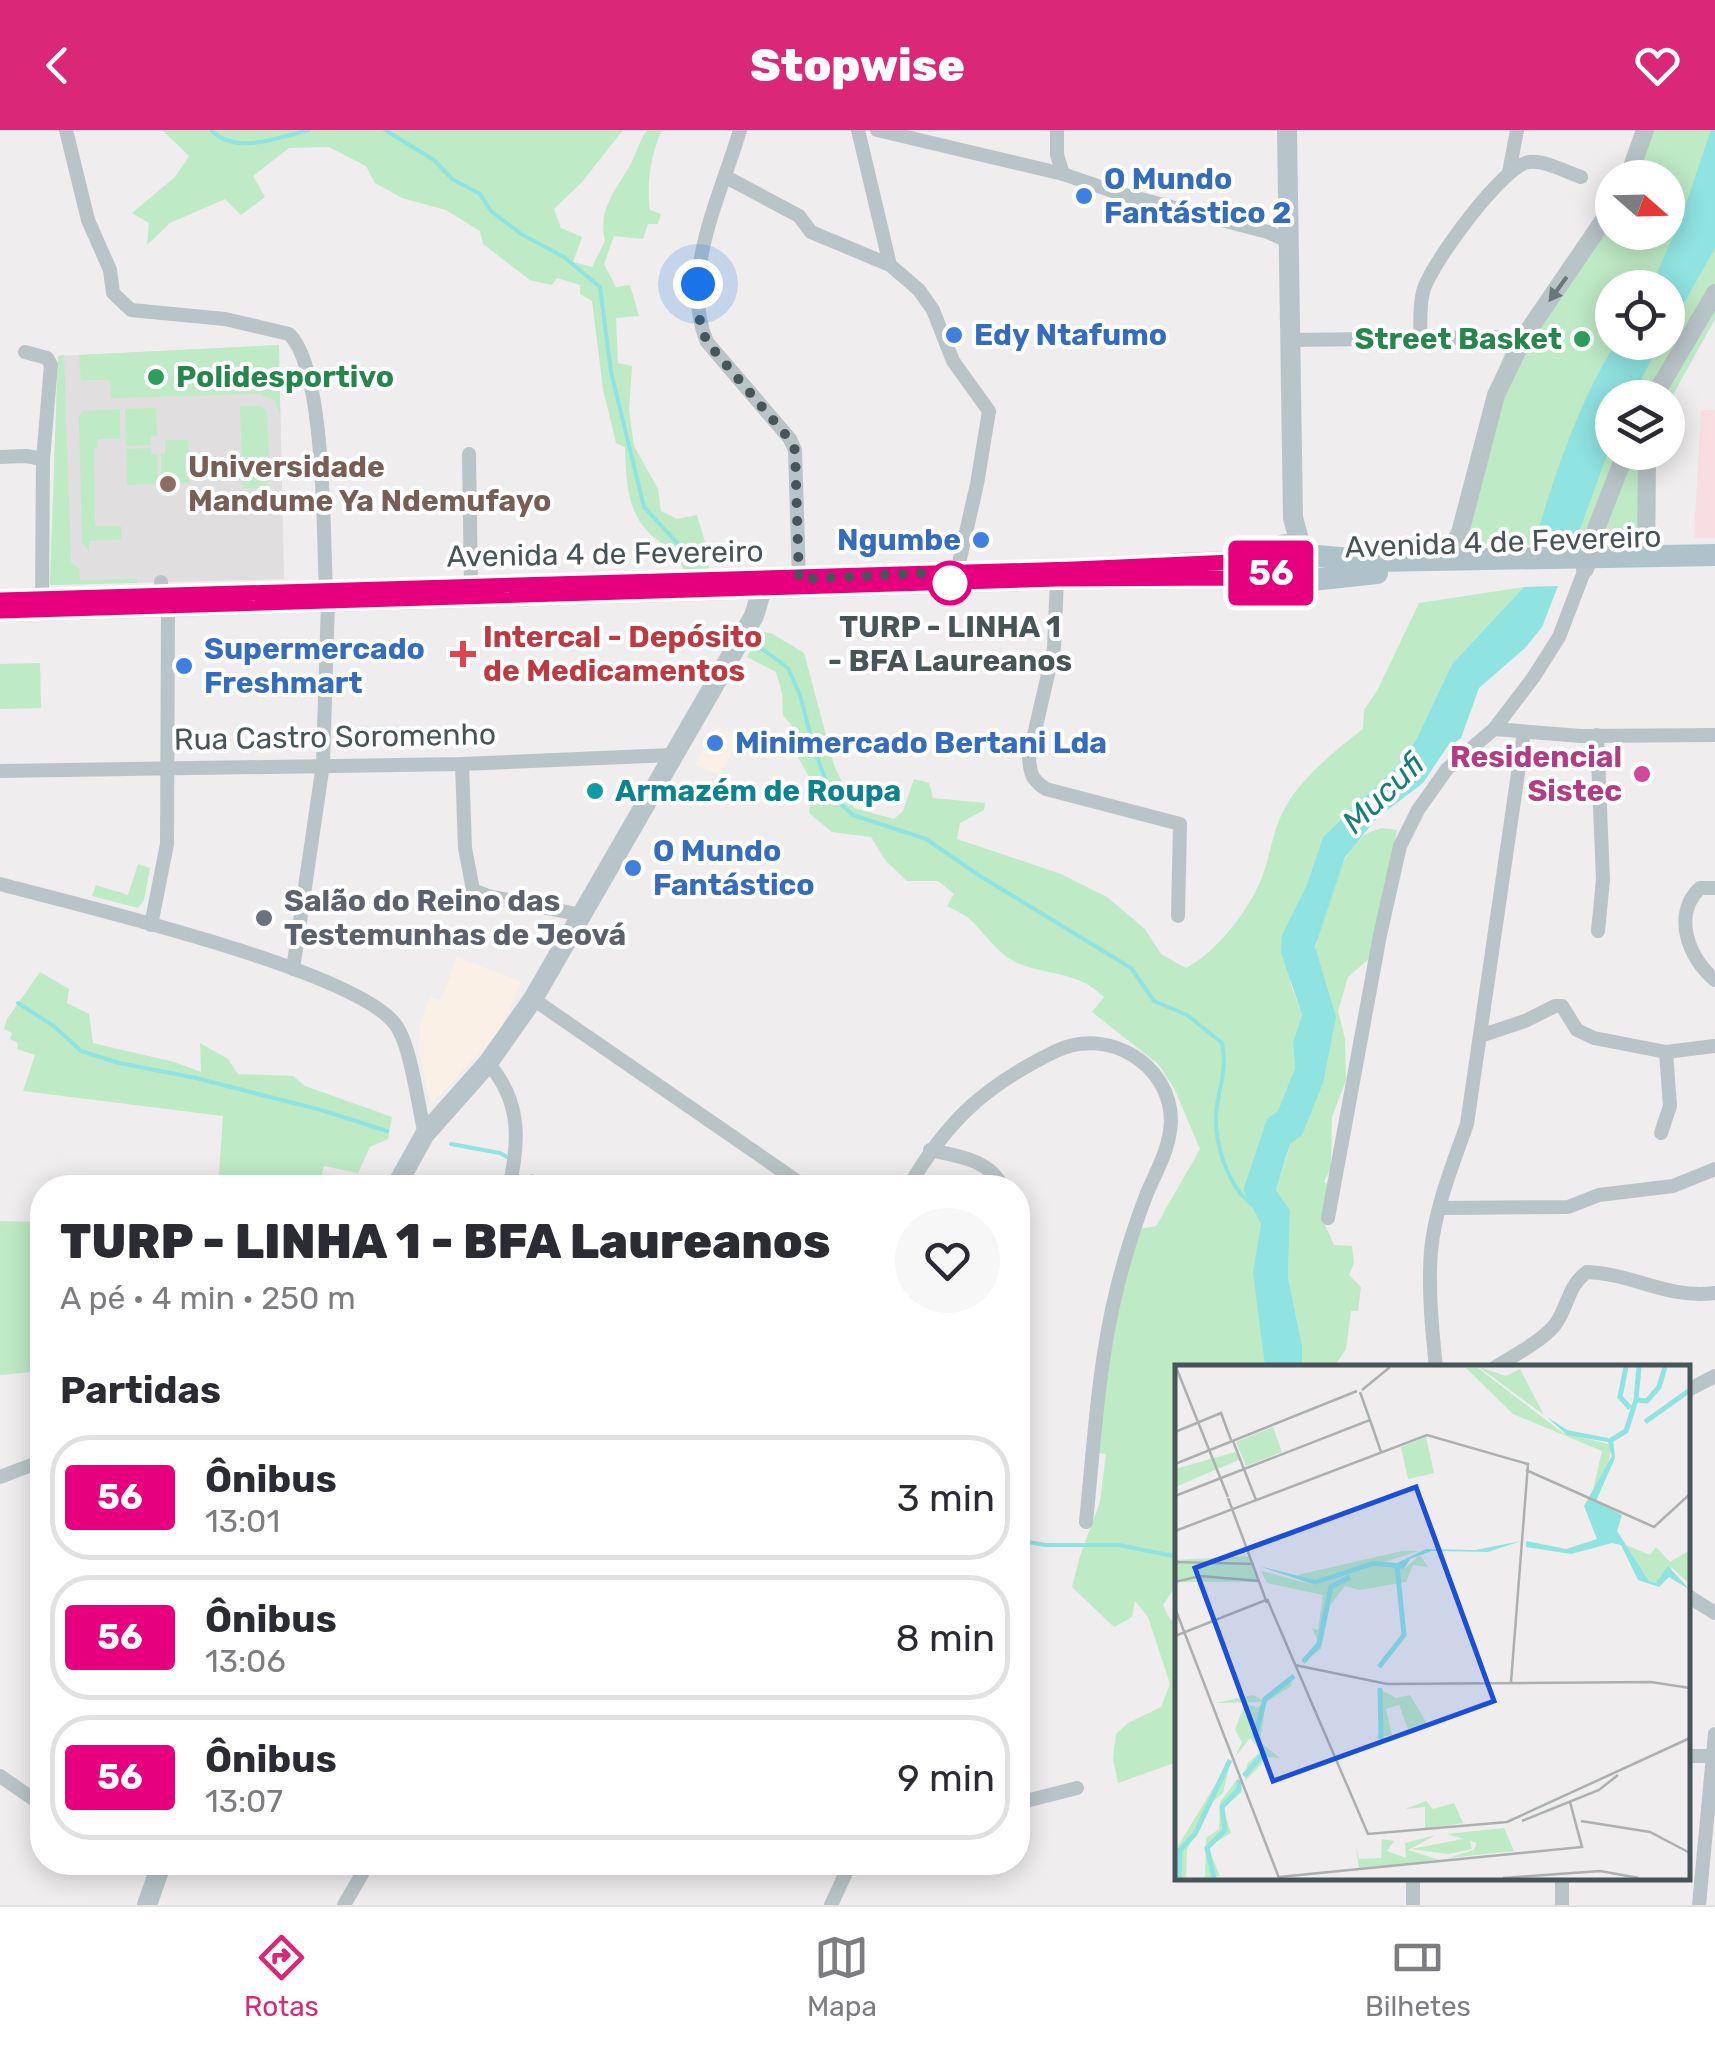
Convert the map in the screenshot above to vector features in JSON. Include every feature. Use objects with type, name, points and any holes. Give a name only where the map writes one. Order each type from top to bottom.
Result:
[{"type":"main road","points":[[1287,130],[1293,518],[1303,553]]},
{"type":"main road","points":[[1287,582],[1269,566],[1293,518]]},
{"type":"main road","name":"Avenida 4 de Fevereiro","points":[[327,596],[471,587],[1232,562],[1292,545],[1303,553],[1376,561],[1479,558],[1522,564]]},
{"type":"main road","name":"Avenida 4 de Fevereiro","points":[[1287,582],[1304,574],[1303,553]]},
{"type":"main road","name":"Avenida 4 de Fevereiro","points":[[1582,563],[1715,554]]},
{"type":"main road","name":"Avenida 4 de Fevereiro","points":[[0,600],[163,594],[327,596],[762,589],[1057,579],[1230,578],[1287,582],[1522,564],[1715,565]]},
{"type":"main road","points":[[402,1175],[425,1134],[488,1062],[533,999],[754,616],[762,589]]},
{"type":"main road","name":"Avenida 4 de Fevereiro","points":[[0,611],[163,594]]},
{"type":"main road","points":[[147,1905],[158,1875]]},
{"type":"street","points":[[66,130],[88,220],[110,270],[113,293],[131,310],[224,319],[289,334],[308,373],[315,412],[327,596],[323,764],[293,969]]},
{"type":"street","points":[[740,130],[708,230],[698,284],[700,324],[707,342],[795,450],[799,579]]},
{"type":"street","points":[[858,130],[890,264]]},
{"type":"street","points":[[877,130],[1063,174],[1288,241]]},
{"type":"street","points":[[1057,130],[1056,155],[1063,174]]},
{"type":"street","points":[[1509,173],[1516,130]]},
{"type":"street","points":[[1635,160],[1646,130]]},
{"type":"street","points":[[1420,338],[1423,291],[1440,253],[1509,173],[1526,161],[1580,177]]},
{"type":"street","points":[[726,177],[799,216],[812,232],[890,264],[919,290],[933,310],[953,361],[988,411],[977,484],[957,572]]},
{"type":"street","points":[[1444,559],[1460,533],[1496,395],[1524,336],[1595,233]]},
{"type":"street","points":[[1665,380],[1715,293]]},
{"type":"street","points":[[1290,340],[1524,336]]},
{"type":"street","points":[[25,352],[47,358],[51,365],[43,459],[42,599]]},
{"type":"street","points":[[469,454],[471,587]]},
{"type":"street","points":[[0,456],[43,459]]},
{"type":"street","points":[[1328,1218],[1400,846],[1418,810],[1447,769],[1494,728],[1559,637],[1582,563],[1619,470]]},
{"type":"street","points":[[1646,556],[1647,470]]},
{"type":"street","points":[[1468,501],[1466,535],[1469,548],[1479,558]]},
{"type":"street","points":[[1057,579],[1054,648],[1029,757],[1030,774],[1046,789],[1180,824],[1178,916]]},
{"type":"street","points":[[151,925],[167,844],[163,594]]},
{"type":"street","points":[[1494,728],[1596,736],[1715,736]]},
{"type":"street","points":[[1436,1365],[1429,1304],[1432,1248],[1467,1124],[1524,732]]},
{"type":"street","points":[[1596,736],[1603,880],[1598,931]]},
{"type":"street","name":"Rua Castro Soromenho","points":[[0,771],[462,764],[672,754]]},
{"type":"street","points":[[462,764],[465,848],[473,890],[582,915]]},
{"type":"street","points":[[0,884],[293,969],[364,1000],[398,1026],[425,1134]]},
{"type":"street","points":[[1715,888],[1700,888],[1688,899],[1684,917],[1696,959],[1715,980]]},
{"type":"street","points":[[533,999],[787,1175]]},
{"type":"street","points":[[1483,1034],[1562,1006],[1584,1035],[1666,1052],[1715,1046]]},
{"type":"street","points":[[916,1175],[946,1128],[971,1104],[1007,1078],[1064,1047],[1102,1043],[1122,1049],[1154,1071],[1165,1089],[1171,1120],[1166,1153],[1130,1242],[1106,1341],[1086,1522]]},
{"type":"street","points":[[1660,1133],[1670,1106],[1666,1052]]},
{"type":"street","points":[[488,1062],[506,1084],[516,1127],[512,1175]]},
{"type":"street","points":[[930,1150],[972,1160],[993,1175]]},
{"type":"street","points":[[1441,1208],[1568,1206],[1599,1195],[1672,1186],[1715,1169]]},
{"type":"street","points":[[1499,1365],[1556,1324],[1576,1280],[1587,1272],[1633,1278],[1688,1296],[1715,1293]]},
{"type":"street","points":[[1690,1389],[1715,1376]]},
{"type":"street","points":[[0,1477],[30,1465]]},
{"type":"street","points":[[1690,1597],[1715,1613]]},
{"type":"street","points":[[1699,1905],[1715,1734]]},
{"type":"street","points":[[0,1776],[30,1797]]},
{"type":"street","points":[[19,1789],[30,1788]]},
{"type":"street","points":[[1030,1800],[1077,1788]]},
{"type":"street","points":[[344,1905],[361,1875]]},
{"type":"street","points":[[832,1905],[845,1875]]},
{"type":"shaded area","name":"Universidade Mandume Ya Ndemufayo","points":[[279,345],[284,579],[50,585],[58,356]]},
{"type":"shaded area","points":[[1701,410],[1715,410],[1715,538],[1694,538]]},
{"type":"shaded area","name":"Minimercado Bertani Lda","points":[[716,726],[741,737],[720,775],[695,765]]},
{"type":"shaded area","points":[[457,957],[521,982],[501,1029],[431,1105],[419,1051],[420,1023],[430,997],[441,1000]]},
{"type":"green space","points":[[162,130],[623,130],[582,182],[554,209],[561,228],[582,237],[573,262],[592,267],[605,241],[604,220],[613,193],[647,130],[662,130],[652,159],[649,190],[650,210],[661,214],[658,224],[648,224],[643,239],[614,236],[604,264],[616,287],[630,285],[639,316],[616,318],[618,363],[632,366],[629,410],[634,446],[658,489],[661,511],[677,519],[697,515],[709,573],[685,575],[678,558],[637,517],[628,488],[625,447],[616,443],[603,389],[592,301],[580,294],[580,285],[557,278],[552,285],[530,280],[483,244],[480,231],[446,210],[402,198],[375,183],[366,166],[329,147],[289,148],[253,176],[265,197],[241,215],[225,199],[170,223],[147,245],[149,223],[132,213],[175,177],[189,156]]},
{"type":"green space","points":[[1638,130],[1715,130],[1715,319],[1681,380],[1595,380],[1595,470],[1656,470],[1655,547],[1449,543],[1487,403],[1507,347],[1557,281],[1595,221],[1595,250],[1685,250],[1685,160],[1627,160]]},
{"type":"green space","points":[[279,345],[280,415],[275,401],[260,394],[111,398],[110,380],[81,380],[79,355]]},
{"type":"green space","points":[[64,355],[71,563],[79,568],[80,580],[137,579],[137,583],[50,585],[58,356]]},
{"type":"green space","points":[[240,406],[260,406],[267,412],[270,480],[264,488],[243,488]]},
{"type":"green space","points":[[156,408],[157,436],[151,436],[151,445],[126,446],[125,409]]},
{"type":"green space","points":[[120,409],[120,439],[98,439],[98,448],[94,448],[95,526],[121,526],[121,539],[89,541],[89,551],[82,543],[79,417],[83,411]]},
{"type":"green space","points":[[165,440],[188,440],[189,483],[161,483]]},
{"type":"green space","points":[[151,448],[151,454],[157,454],[158,484],[127,485],[126,449]]},
{"type":"green space","points":[[1524,587],[1452,664],[1416,740],[1395,768],[1323,837],[1306,887],[1291,985],[1302,1015],[1293,1042],[1295,1068],[1278,1112],[1267,1120],[1243,1190],[1261,1224],[1254,1272],[1265,1365],[1175,1365],[1175,1587],[1163,1605],[1175,1623],[1175,1763],[1118,1783],[1113,1758],[1116,1734],[1128,1723],[1161,1707],[1170,1684],[1148,1617],[1135,1601],[1132,1617],[1114,1627],[1072,1587],[1100,1502],[1106,1454],[1099,1453],[1106,1341],[1140,1229],[1156,1226],[1200,1149],[1174,1088],[1158,1064],[1092,1012],[1104,997],[1094,988],[1009,959],[971,920],[947,906],[954,894],[938,881],[907,881],[886,861],[871,837],[832,832],[809,813],[813,783],[794,751],[792,726],[783,715],[776,672],[747,657],[761,632],[771,633],[804,653],[834,765],[854,808],[894,819],[903,811],[914,779],[929,783],[933,798],[985,803],[984,810],[960,823],[957,839],[1061,874],[1107,897],[1145,929],[1161,954],[1186,968],[1220,941],[1248,905],[1261,880],[1281,815],[1301,784],[1363,729],[1364,710],[1419,603]]},
{"type":"green space","points":[[40,663],[41,708],[0,709],[0,664]]},
{"type":"green space","points":[[1382,828],[1397,830],[1370,958],[1348,977],[1338,1011],[1345,1039],[1346,1080],[1332,1117],[1331,1167],[1324,1182],[1330,1186],[1323,1220],[1334,1245],[1352,1246],[1354,1263],[1349,1275],[1361,1287],[1358,1311],[1351,1311],[1346,1349],[1335,1365],[1302,1365],[1302,1345],[1288,1278],[1290,1210],[1276,1190],[1291,1139],[1319,935],[1344,861],[1369,833]]},
{"type":"green space","points":[[138,864],[150,868],[144,900],[138,908],[92,896],[96,885],[128,895]]},
{"type":"green space","points":[[40,972],[69,989],[67,1003],[89,1014],[93,1043],[201,1072],[200,1043],[228,1059],[238,1074],[293,1076],[305,1086],[392,1117],[388,1139],[370,1147],[358,1173],[324,1166],[321,1175],[219,1175],[223,1116],[23,1091],[35,1055],[17,1049],[18,1043],[10,1039],[12,1033],[4,1029]]},
{"type":"green space","points":[[0,1221],[30,1222],[30,1372],[0,1375]]},
{"type":"water","points":[[1711,130],[1715,130],[1715,248],[1685,301],[1685,270],[1658,270],[1667,250],[1685,250],[1685,206]]},
{"type":"water","points":[[1606,360],[1651,360],[1641,380],[1595,380]]},
{"type":"water","points":[[1595,381],[1595,470],[1601,470],[1576,540],[1535,540],[1560,464]]},
{"type":"water","name":"Mucufi","points":[[1558,586],[1542,627],[1525,648],[1479,688],[1461,738],[1447,747],[1423,783],[1377,818],[1345,857],[1315,947],[1336,1017],[1323,1083],[1302,1135],[1290,1144],[1276,1190],[1290,1210],[1288,1278],[1302,1345],[1302,1365],[1265,1365],[1253,1272],[1261,1224],[1243,1190],[1267,1119],[1278,1111],[1295,1068],[1293,1042],[1302,1015],[1281,952],[1282,935],[1306,887],[1323,837],[1395,768],[1416,740],[1452,664],[1524,587]]},
{"type":"waterway","points":[[211,130],[221,138],[245,143],[309,130]]},
{"type":"waterway","points":[[385,130],[434,160],[452,179],[480,194],[491,211],[521,234],[564,257],[600,287],[611,372],[644,507],[690,557]]},
{"type":"waterway","points":[[754,643],[788,668],[832,796],[853,815],[926,839],[1131,968],[1154,1001],[1187,1015],[1222,1043],[1224,1067],[1216,1118],[1219,1146],[1235,1186],[1253,1205]]},
{"type":"waterway","points":[[18,1003],[55,1027],[81,1051],[321,1110],[387,1131]]},
{"type":"waterway","points":[[451,1144],[509,1158]]},
{"type":"waterway","points":[[1030,1542],[1119,1545],[1175,1556]]},
{"type":"bus line","name":"56","points":[[0,600],[799,579],[1232,562],[1272,554],[1269,566],[1274,578],[1280,581],[1057,579],[0,611]]},
{"type":"place","name":"O Mundo Fantástico 2","points":[[1084,196]]},
{"type":"place","name":"Edy Ntafumo","points":[[954,335]]},
{"type":"place","name":"Street Basket","points":[[1582,339]]},
{"type":"place","name":"Polidesportivo","points":[[156,377]]},
{"type":"place","name":"Universidade Mandume Ya Ndemufayo","points":[[168,484]]},
{"type":"place","name":"Ngumbe","points":[[981,540]]},
{"type":"place","name":"TURP - LINHA 1 - BFA Laureanos","points":[[950,583]]},
{"type":"place","name":"Intercal - Depósito de Medicamentos","points":[[463,654]]},
{"type":"place","name":"Supermercado Freshmart","points":[[184,666]]},
{"type":"place","name":"Minimercado Bertani Lda","points":[[715,743]]},
{"type":"place","name":"Residencial Sistec","points":[[1642,774]]},
{"type":"place","name":"Armazém de Roupa","points":[[595,791]]},
{"type":"place","name":"O Mundo Fantástico","points":[[633,868]]},
{"type":"place","name":"Salão do Reino das Testemunhas de Jeová","points":[[264,918]]},
{"type":"route","points":[[698,284],[700,324],[707,342],[795,450],[799,579],[948,572],[950,583]]}]
